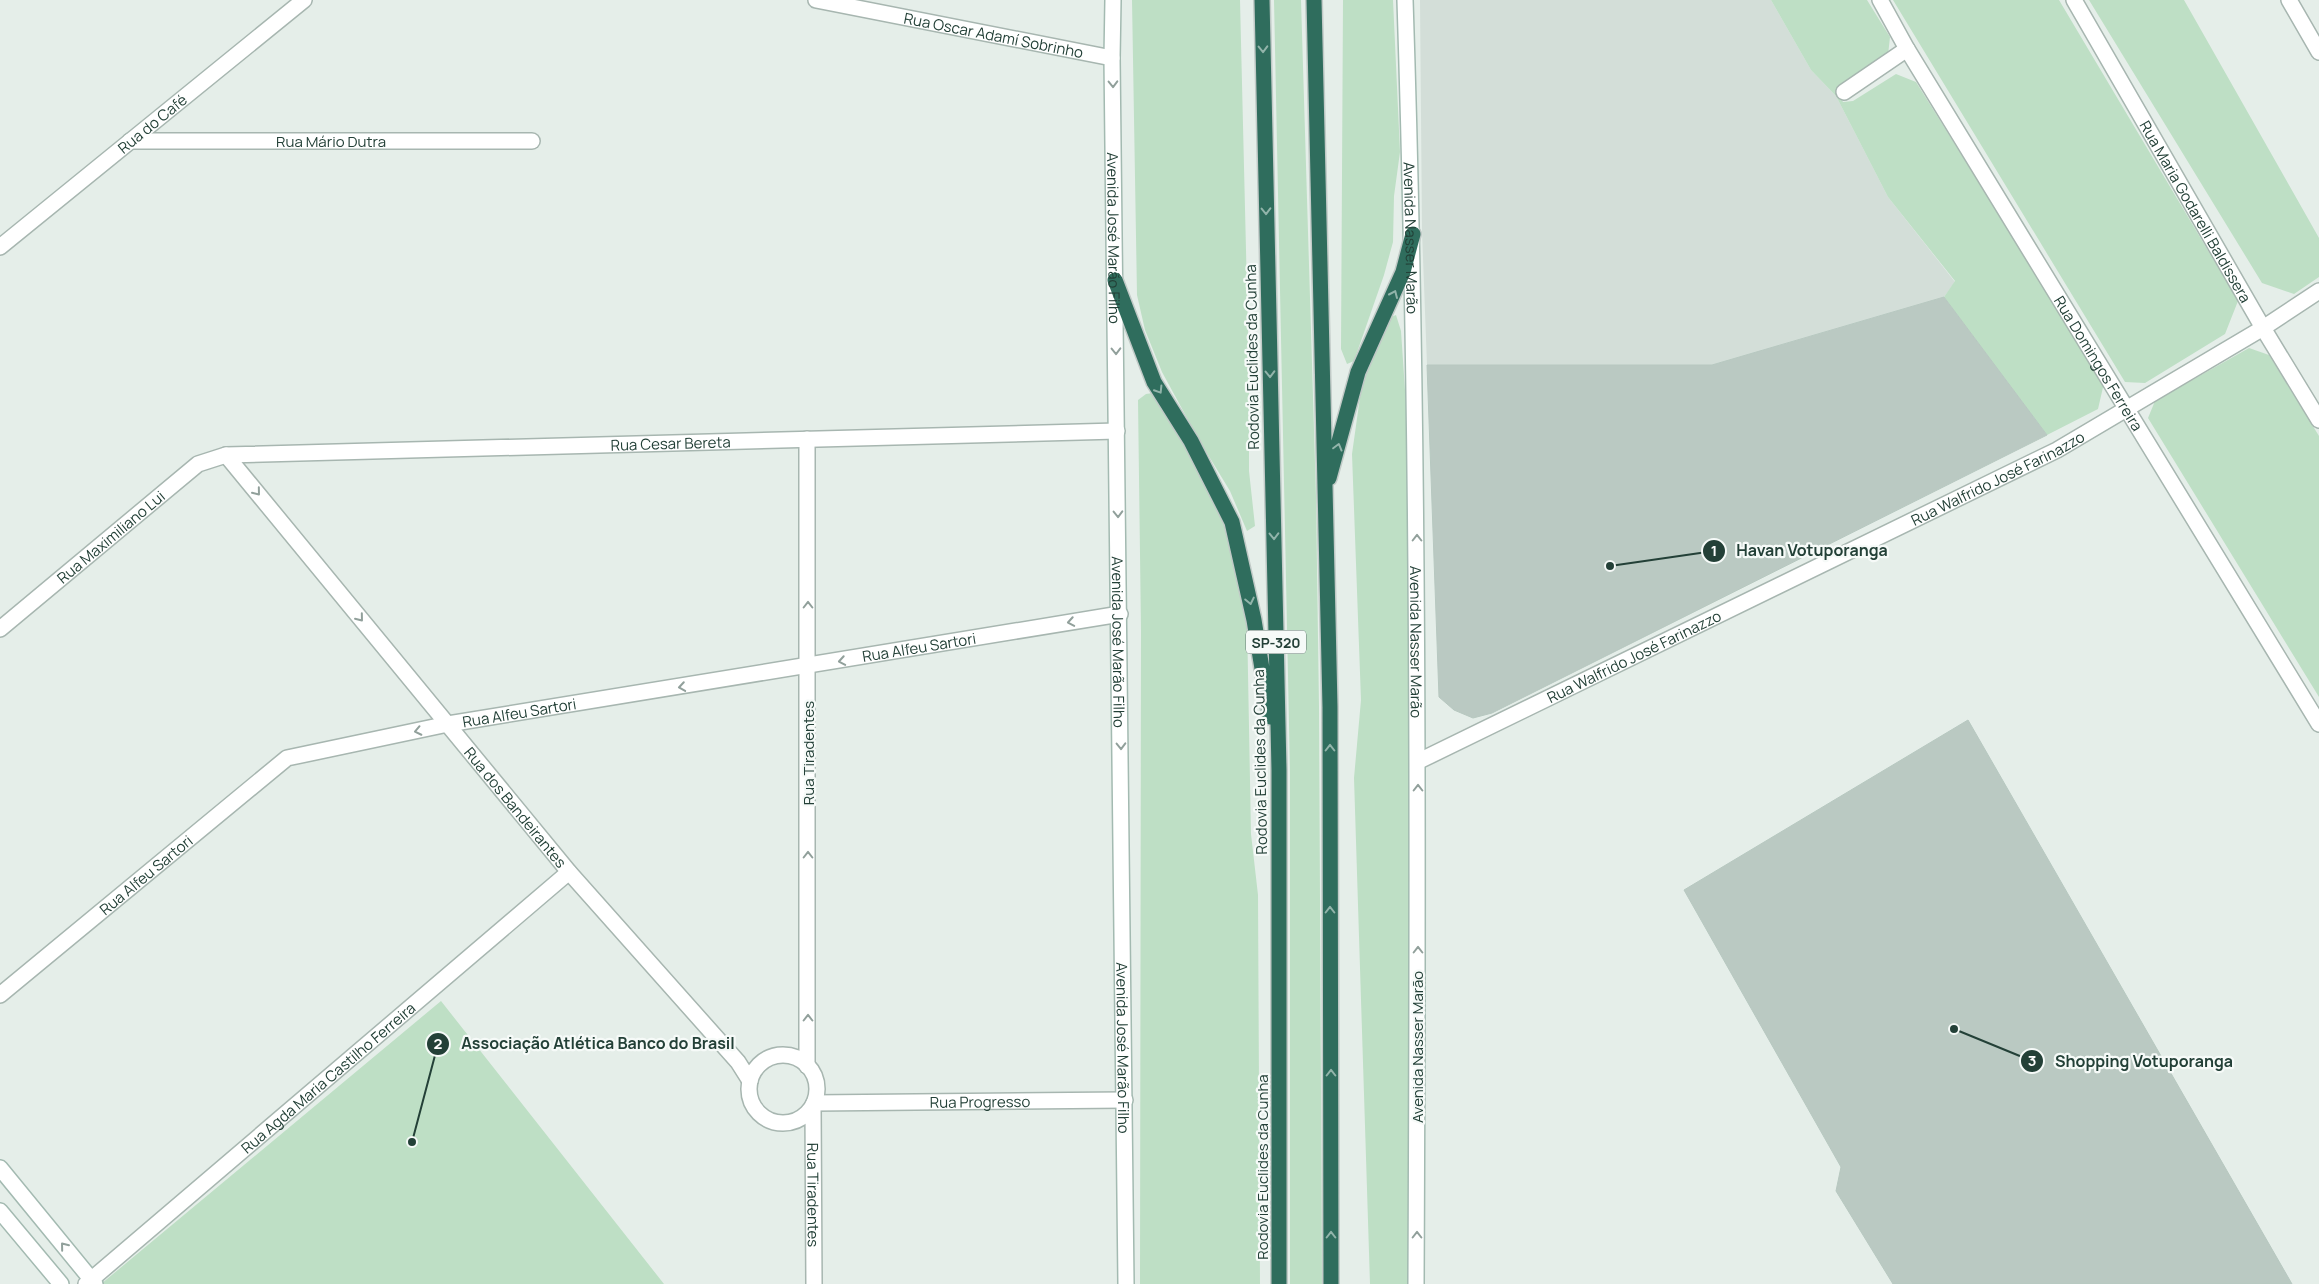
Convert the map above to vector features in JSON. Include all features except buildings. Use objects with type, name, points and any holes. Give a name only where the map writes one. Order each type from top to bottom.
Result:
[{"type":"highway","name":"Rodovia Euclides da Cunha","points":[[1262,0],[1279,770],[1279,1284]]},
{"type":"highway","name":"SP-320","points":[[1314,0],[1330,707],[1331,1284]]},
{"type":"highway","points":[[1324,494],[1358,372],[1403,272],[1413,234]]},
{"type":"highway","points":[[1115,280],[1154,382],[1191,441],[1232,522],[1254,620],[1279,770]]},
{"type":"street","name":"Rua do Café","points":[[0,246],[304,0]]},
{"type":"street","name":"Rua Oscar Adamí Sobrinho","points":[[816,0],[1112,58]]},
{"type":"street","name":"Avenida José Marão Filho","points":[[1113,0],[1112,58],[1120,614],[1126,1284]]},
{"type":"street","name":"Avenida Nasser Marão","points":[[1405,0],[1413,234],[1419,761],[1416,1284]]},
{"type":"street","name":"Rua Domingos Ferreira","points":[[1880,0],[1907,50],[2319,724]]},
{"type":"street","name":"Rua Maria Godarelli Baldissera","points":[[2074,0],[2263,328],[2319,420]]},
{"type":"street","points":[[2289,0],[2319,52]]},
{"type":"street","points":[[1844,92],[1907,50]]},
{"type":"street","name":"Rua Mário Dutra","points":[[130,141],[532,141]]},
{"type":"street","name":"Rua Walfrido José Farinazzo","points":[[1419,761],[2057,450],[2263,328],[2319,291]]},
{"type":"street","name":"Rua Cesar Bereta","points":[[226,455],[1117,431]]},
{"type":"street","name":"Rua Tiradentes","points":[[807,439],[807,1066]]},
{"type":"street","name":"Rua Maximiliano Lui","points":[[0,629],[198,464],[226,455]]},
{"type":"street","name":"Rua dos Bandeirantes","points":[[226,455],[569,872],[738,1062],[750,1081]]},
{"type":"street","name":"Rua Alfeu Sartori","points":[[0,995],[287,758],[448,724],[1120,614]]},
{"type":"street","name":"Rua Agda Maria Castilho Ferreira","points":[[91,1282],[569,872]]},
{"type":"street","points":[[786,1056],[794,1058],[807,1066],[812,1073],[815,1099],[799,1119],[790,1122],[771,1121],[756,1109],[750,1090],[750,1081],[758,1067],[770,1058],[786,1056]]},
{"type":"street","points":[[738,1062],[764,1062]]},
{"type":"street","name":"Rua Tiradentes","points":[[814,1284],[815,1099]]},
{"type":"street","name":"Rua Progresso","points":[[815,1099],[835,1104],[1125,1100]]},
{"type":"street","points":[[0,1168],[91,1282]]},
{"type":"street","points":[[0,1211],[62,1284]]},
{"type":"shaded area","points":[[1420,0],[1771,0],[1811,70],[1836,96],[1888,197],[1955,282],[1944,297],[1712,365],[1427,365],[1422,231]]},
{"type":"green space","points":[[1132,0],[1240,0],[1249,375],[1249,471],[1255,526],[1247,531],[1230,491],[1199,440],[1162,372],[1145,330],[1137,295]]},
{"type":"green space","points":[[1274,0],[1301,0],[1316,496],[1322,1284],[1290,1284],[1290,772]]},
{"type":"green space","points":[[1343,0],[1393,0],[1400,152],[1394,196],[1393,242],[1384,275],[1354,361],[1347,364],[1341,349]]},
{"type":"green space","points":[[1771,0],[1867,0],[1890,37],[1888,55],[1837,92],[1843,102],[1853,101],[1896,74],[1916,82],[2104,383],[2098,409],[2047,435],[1944,297],[1955,281],[1888,197],[1836,96],[1811,70]]},
{"type":"green space","points":[[1893,0],[2059,0],[2238,301],[2225,334],[2145,383],[2125,382]]},
{"type":"green space","points":[[2089,0],[2184,0],[2319,238],[2319,277],[2294,294],[2262,283]]},
{"type":"green space","points":[[1396,315],[1401,331],[1407,420],[1411,762],[1409,1284],[1370,1284],[1354,778],[1361,700],[1352,454],[1363,376],[1386,319]]},
{"type":"green space","points":[[2249,348],[2269,355],[2319,436],[2319,697],[2148,418],[2155,401]]},
{"type":"green space","points":[[1153,393],[1185,446],[1227,527],[1247,620],[1251,834],[1258,895],[1260,1284],[1140,1284],[1141,631],[1138,400],[1146,394]]},
{"type":"green space","points":[[441,1001],[664,1284],[101,1284]]},
{"type":"place","name":"Havan Votuporanga","points":[[1610,566]]},
{"type":"place","name":"Shopping Votuporanga","points":[[1954,1029]]},
{"type":"place","name":"Associação Atlética Banco do Brasil","points":[[412,1142]]}]
